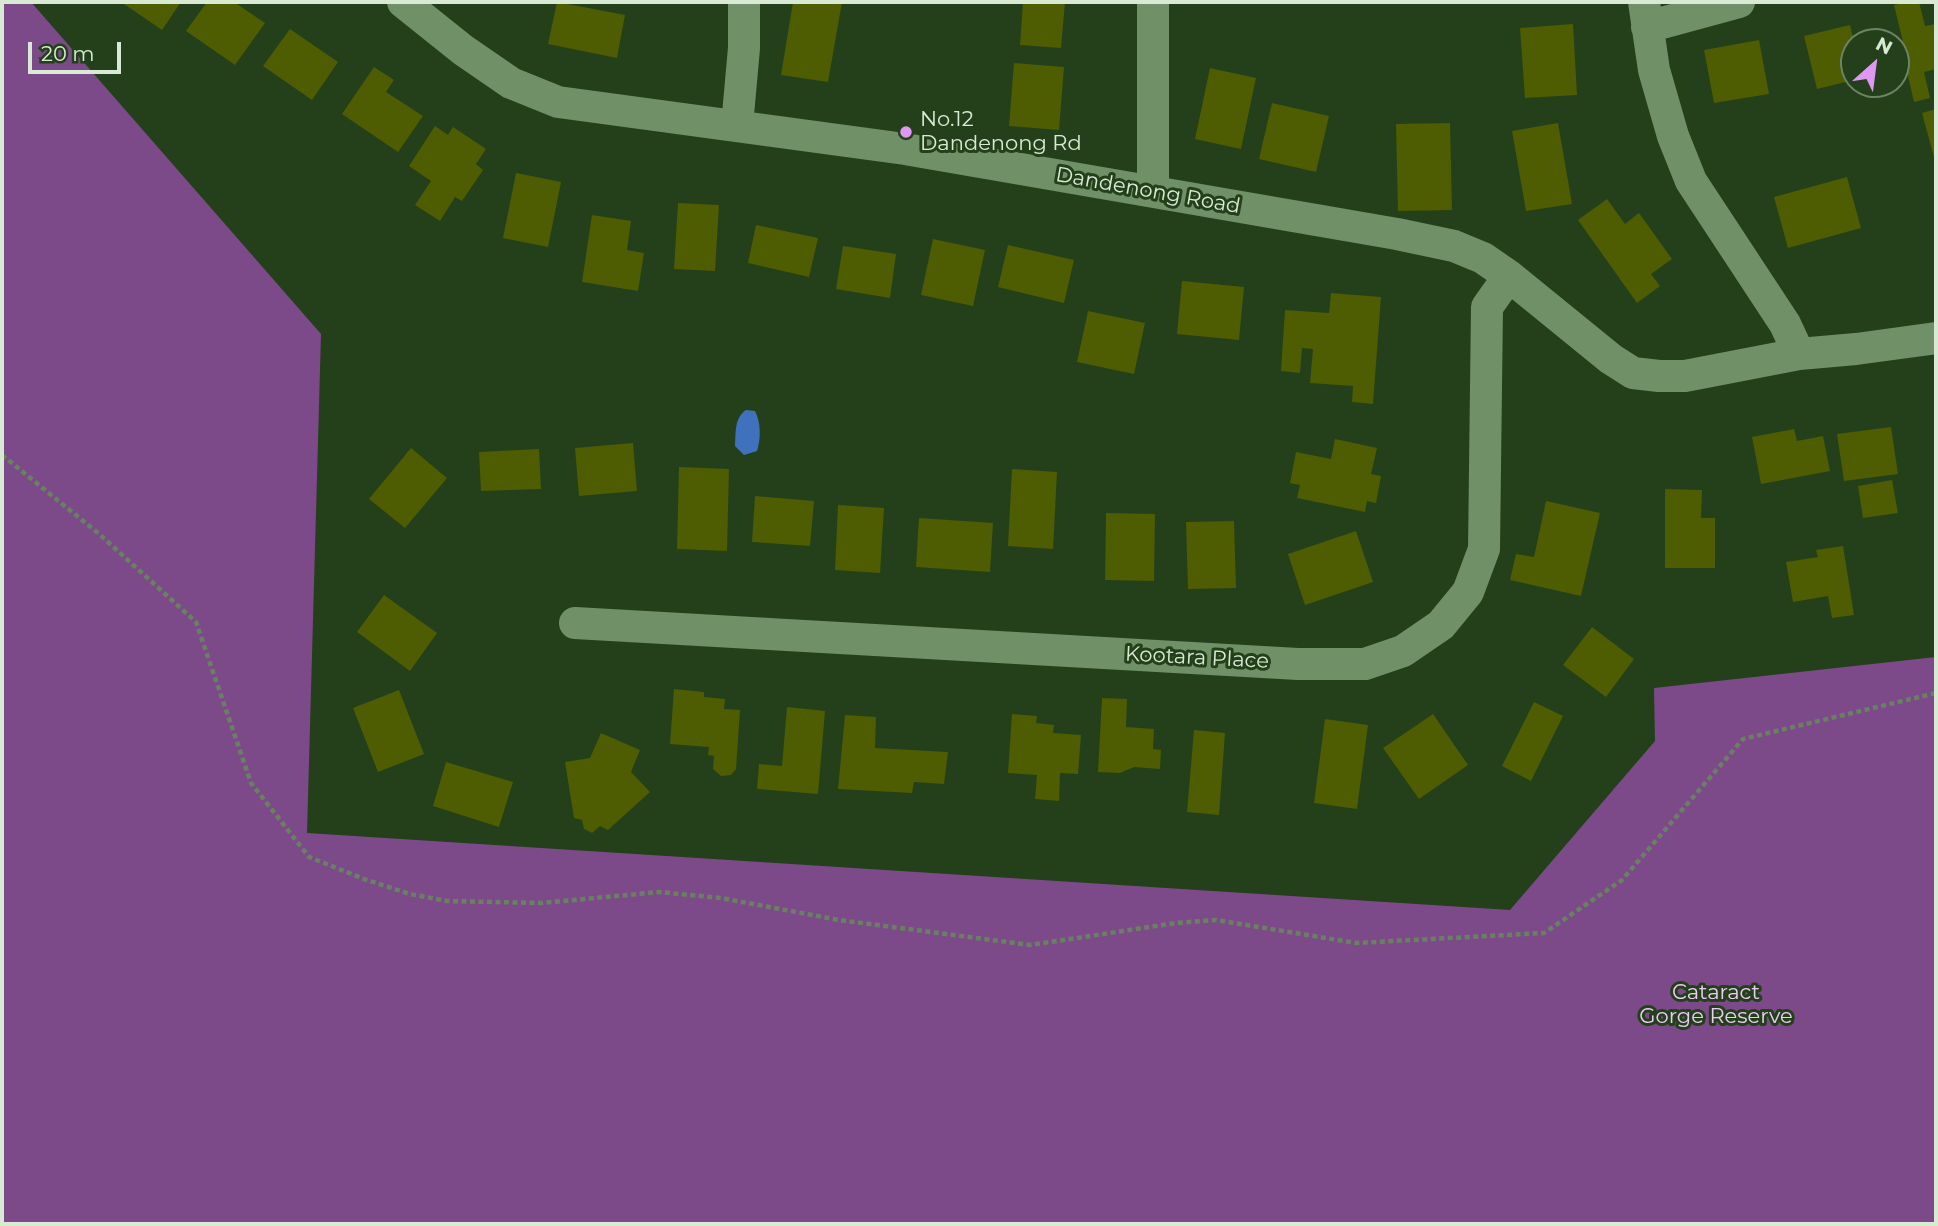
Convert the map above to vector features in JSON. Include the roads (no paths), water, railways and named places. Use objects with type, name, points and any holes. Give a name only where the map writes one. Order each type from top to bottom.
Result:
[{"type":"street","name":"Dandenong Road","points":[[402,2],[463,50],[511,83],[558,102],[905,149],[1454,246],[1483,258],[1509,276],[1611,359],[1633,373],[1685,376],[1799,354],[1936,338]]},
{"type":"street","points":[[737,126],[744,48],[744,2]]},
{"type":"street","points":[[1153,2],[1153,191]]},
{"type":"street","points":[[1740,2],[1646,14],[1654,70],[1672,136],[1691,181],[1785,324],[1799,354]]},
{"type":"street","name":"Kootara Place","points":[[576,623],[1298,664],[1365,664],[1404,651],[1441,625],[1468,592],[1483,549],[1487,307],[1509,276]]},
{"type":"water","points":[[746,410],[755,411],[760,436],[757,451],[744,455],[735,446],[738,421]]},
{"type":"place","name":"No.12 Dandenong Rd","points":[[906,132]]},
{"type":"park label","name":"Cataract Gorge Reserve","points":[[1716,1005]]}]
